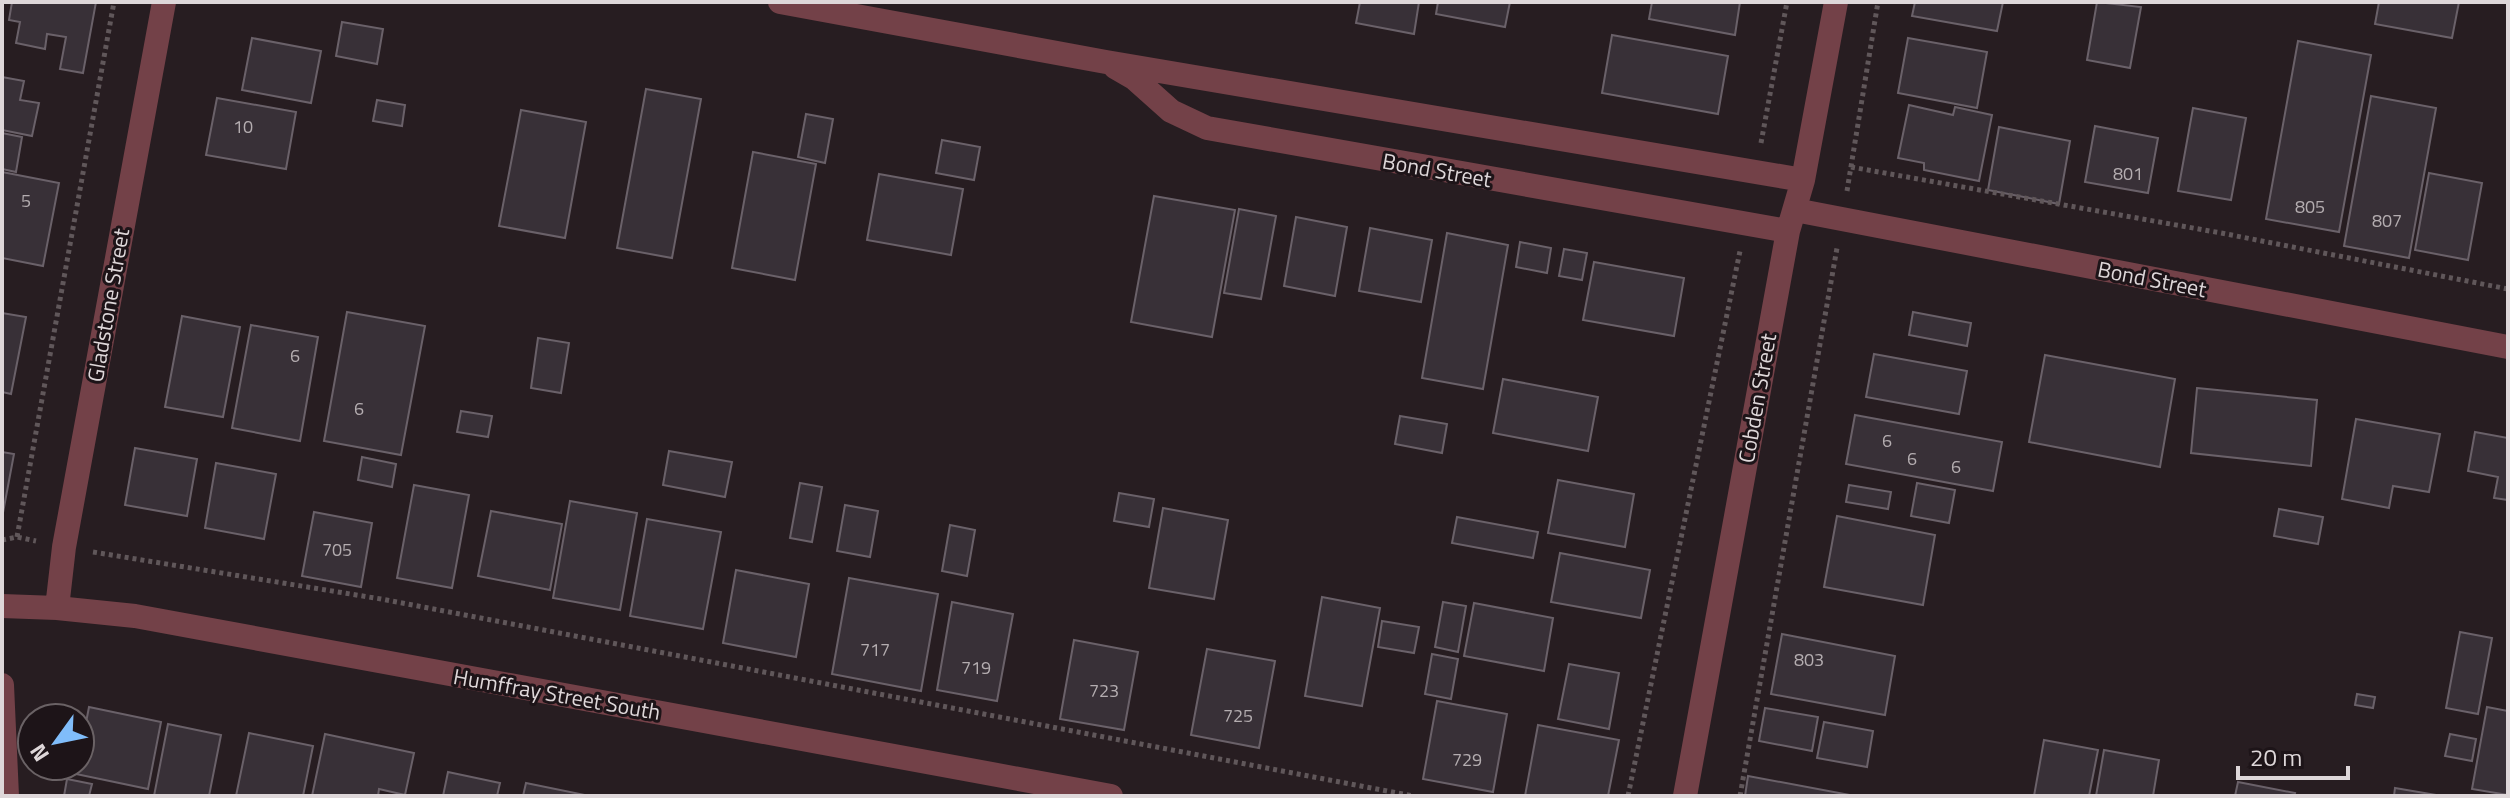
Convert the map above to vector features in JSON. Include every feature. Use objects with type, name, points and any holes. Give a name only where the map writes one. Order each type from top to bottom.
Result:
[{"type":"street","name":"Gladstone Street","points":[[57,608],[64,547],[164,2]]},
{"type":"street","name":"Bond Street","points":[[780,2],[1106,62],[1803,180]]},
{"type":"street","name":"Cobden Street","points":[[1685,796],[1836,2]]},
{"type":"street","name":"Bond Street","points":[[1106,62],[1134,78],[1171,111],[1207,128],[1745,224],[1842,219],[2508,347]]},
{"type":"street","name":"Humffray Street South","points":[[2,606],[135,616],[1111,796]]},
{"type":"street","points":[[2,685],[7,796]]},
{"type":"path","points":[[17,537],[114,2]]},
{"type":"path","points":[[1755,172],[1787,2]]},
{"type":"path","points":[[1740,796],[1878,2]]},
{"type":"path","points":[[1851,167],[2221,233],[2508,289]]},
{"type":"path","points":[[1628,796],[1745,224]]},
{"type":"path","points":[[2,540],[17,537],[397,602],[1413,796]]},
{"type":"building","points":[[12,2],[96,2],[83,73],[60,69],[66,37],[47,34],[45,49],[16,43],[20,22],[9,20]]},
{"type":"building","points":[[1360,2],[1419,2],[1414,34],[1356,23]]},
{"type":"building","points":[[1438,2],[1510,2],[1505,27],[1436,14]]},
{"type":"building","points":[[1652,2],[1740,2],[1735,35],[1649,19]]},
{"type":"building","points":[[1915,2],[2003,2],[1997,31],[1912,16]]},
{"type":"building","points":[[2097,2],[2141,7],[2130,68],[2087,60]]},
{"type":"building","points":[[2379,2],[2459,2],[2452,38],[2375,24]]},
{"type":"building","points":[[342,22],[383,29],[377,64],[336,56]]},
{"type":"building","points":[[1612,35],[1728,56],[1718,114],[1602,93]]},
{"type":"building","points":[[252,38],[321,51],[311,103],[242,90]]},
{"type":"building","points":[[1908,38],[1987,52],[1977,108],[1898,93]]},
{"type":"building","points":[[2298,41],[2371,55],[2339,232],[2266,219]]},
{"type":"building","points":[[2,77],[24,81],[20,100],[39,103],[32,136],[2,130]]},
{"type":"building","points":[[646,89],[701,99],[672,258],[617,248]]},
{"type":"building","points":[[2371,96],[2436,108],[2409,258],[2344,246]]},
{"type":"building","points":[[217,98],[296,112],[286,169],[206,155]]},
{"type":"building","points":[[377,100],[405,105],[402,126],[373,121]]},
{"type":"building","points":[[1909,105],[1953,115],[1955,107],[1992,115],[1979,181],[1924,170],[1924,163],[1898,158]]},
{"type":"building","points":[[2193,108],[2246,118],[2231,200],[2178,191]]},
{"type":"building","points":[[521,110],[586,122],[565,238],[499,226]]},
{"type":"building","points":[[806,114],[833,119],[825,163],[798,157]]},
{"type":"building","points":[[2095,126],[2158,138],[2148,193],[2085,182]]},
{"type":"building","points":[[1999,127],[2070,141],[2059,204],[1988,190]]},
{"type":"building","points":[[2,133],[22,137],[16,172],[2,169]]},
{"type":"building","points":[[942,140],[980,147],[974,180],[936,173]]},
{"type":"building","points":[[753,152],[816,164],[795,280],[732,268]]},
{"type":"building","points":[[2,172],[59,183],[43,266],[2,258]]},
{"type":"building","points":[[2429,173],[2482,183],[2468,260],[2415,250]]},
{"type":"building","points":[[879,174],[963,189],[951,255],[867,240]]},
{"type":"building","points":[[1154,196],[1235,210],[1212,337],[1131,322]]},
{"type":"building","points":[[1239,209],[1276,216],[1261,299],[1224,293]]},
{"type":"building","points":[[1296,217],[1347,227],[1335,296],[1284,286]]},
{"type":"building","points":[[1370,228],[1432,240],[1421,302],[1359,291]]},
{"type":"building","points":[[1447,233],[1508,245],[1483,389],[1422,378]]},
{"type":"building","points":[[1520,242],[1551,248],[1547,273],[1516,267]]},
{"type":"building","points":[[1564,249],[1587,253],[1582,280],[1559,276]]},
{"type":"building","points":[[1594,262],[1684,278],[1674,336],[1583,320]]},
{"type":"building","points":[[347,312],[425,326],[401,455],[324,441]]},
{"type":"building","points":[[1913,312],[1971,323],[1967,346],[1909,335]]},
{"type":"building","points":[[2,313],[26,317],[11,394],[2,392]]},
{"type":"building","points":[[182,316],[240,327],[223,417],[165,407]]},
{"type":"building","points":[[251,325],[318,337],[300,441],[232,428]]},
{"type":"building","points":[[538,338],[569,343],[561,393],[531,388]]},
{"type":"building","points":[[1874,354],[1967,371],[1959,414],[1866,397]]},
{"type":"building","points":[[2045,355],[2175,379],[2160,467],[2029,442]]},
{"type":"building","points":[[1503,379],[1598,397],[1588,451],[1493,433]]},
{"type":"building","points":[[2197,388],[2317,400],[2311,466],[2191,453]]},
{"type":"building","points":[[461,411],[492,416],[488,437],[457,432]]},
{"type":"building","points":[[1855,415],[2002,442],[1993,491],[1846,464]]},
{"type":"building","points":[[1400,416],[1447,424],[1442,453],[1395,444]]},
{"type":"building","points":[[2356,419],[2440,434],[2429,492],[2393,486],[2389,508],[2342,499]]},
{"type":"building","points":[[2475,432],[2508,438],[2508,500],[2494,498],[2498,477],[2468,471]]},
{"type":"building","points":[[135,448],[197,459],[187,516],[125,505]]},
{"type":"building","points":[[669,451],[732,462],[725,497],[663,485]]},
{"type":"building","points":[[2,452],[14,454],[2,518]]},
{"type":"building","points":[[362,457],[396,464],[392,487],[358,480]]},
{"type":"building","points":[[216,463],[276,474],[264,539],[205,528]]},
{"type":"building","points":[[1558,480],[1634,494],[1625,547],[1548,533]]},
{"type":"building","points":[[800,483],[822,487],[812,542],[790,538]]},
{"type":"building","points":[[1917,483],[1955,490],[1949,523],[1911,516]]},
{"type":"building","points":[[414,485],[469,495],[452,588],[397,578]]},
{"type":"building","points":[[1849,485],[1891,492],[1888,509],[1846,502]]},
{"type":"building","points":[[1119,493],[1154,499],[1149,527],[1114,521]]},
{"type":"building","points":[[570,501],[637,513],[620,610],[553,598]]},
{"type":"building","points":[[845,505],[878,511],[870,557],[837,551]]},
{"type":"building","points":[[1163,508],[1228,520],[1214,599],[1149,588]]},
{"type":"building","points":[[2279,509],[2323,517],[2318,544],[2274,536]]},
{"type":"building","points":[[491,511],[562,524],[550,590],[478,576]]},
{"type":"building","points":[[314,512],[372,523],[361,587],[302,576]]},
{"type":"building","points":[[1837,516],[1935,535],[1923,605],[1824,587]]},
{"type":"building","points":[[1457,517],[1538,532],[1533,558],[1452,543]]},
{"type":"building","points":[[647,519],[721,532],[703,629],[630,616]]},
{"type":"building","points":[[950,525],[975,530],[967,576],[942,571]]},
{"type":"building","points":[[1560,553],[1650,570],[1641,618],[1551,602]]},
{"type":"building","points":[[736,570],[809,584],[796,657],[723,643]]},
{"type":"building","points":[[849,578],[938,594],[921,691],[832,674]]},
{"type":"building","points":[[1322,597],[1380,608],[1362,706],[1305,696]]},
{"type":"building","points":[[952,602],[1013,614],[997,701],[937,690]]},
{"type":"building","points":[[1443,602],[1466,606],[1458,652],[1435,647]]},
{"type":"building","points":[[1474,603],[1553,618],[1544,671],[1464,656]]},
{"type":"building","points":[[1382,621],[1419,627],[1414,653],[1378,647]]},
{"type":"building","points":[[2460,632],[2492,638],[2478,714],[2446,708]]},
{"type":"building","points":[[1782,634],[1895,656],[1885,715],[1771,694]]},
{"type":"building","points":[[1074,640],[1138,652],[1124,730],[1060,719]]},
{"type":"building","points":[[1207,649],[1275,661],[1259,748],[1191,735]]},
{"type":"building","points":[[1432,654],[1458,659],[1451,699],[1425,694]]},
{"type":"building","points":[[1569,664],[1619,673],[1609,729],[1558,719]]},
{"type":"building","points":[[2357,694],[2375,697],[2373,708],[2355,705]]},
{"type":"building","points":[[1437,701],[1507,714],[1493,792],[1423,779]]},
{"type":"building","points":[[2487,707],[2508,711],[2508,795],[2472,789]]},
{"type":"building","points":[[96,708],[161,722],[148,789],[96,778]]},
{"type":"building","points":[[1765,708],[1818,717],[1812,751],[1759,741]]},
{"type":"building","points":[[1824,722],[1873,731],[1867,767],[1817,758]]},
{"type":"building","points":[[168,724],[221,735],[209,796],[154,796]]},
{"type":"building","points":[[1538,725],[1619,740],[1608,796],[1525,796]]},
{"type":"building","points":[[249,733],[313,746],[303,796],[236,796]]},
{"type":"building","points":[[325,734],[414,753],[405,795],[379,789],[378,796],[312,796]]},
{"type":"building","points":[[2450,734],[2476,739],[2472,761],[2445,756]]},
{"type":"building","points":[[2044,740],[2098,750],[2089,796],[2034,796]]},
{"type":"building","points":[[2104,750],[2159,760],[2153,796],[2096,796]]},
{"type":"building","points":[[448,772],[500,783],[497,796],[443,796]]},
{"type":"building","points":[[1748,776],[1855,796],[1745,796]]},
{"type":"building","points":[[66,782],[92,784],[89,796],[64,796]]},
{"type":"building","points":[[2238,782],[2295,793],[2294,796],[2235,796]]},
{"type":"building","points":[[526,783],[585,795],[585,796],[523,796]]},
{"type":"building","points":[[2395,788],[2442,796],[2394,796]]}]
